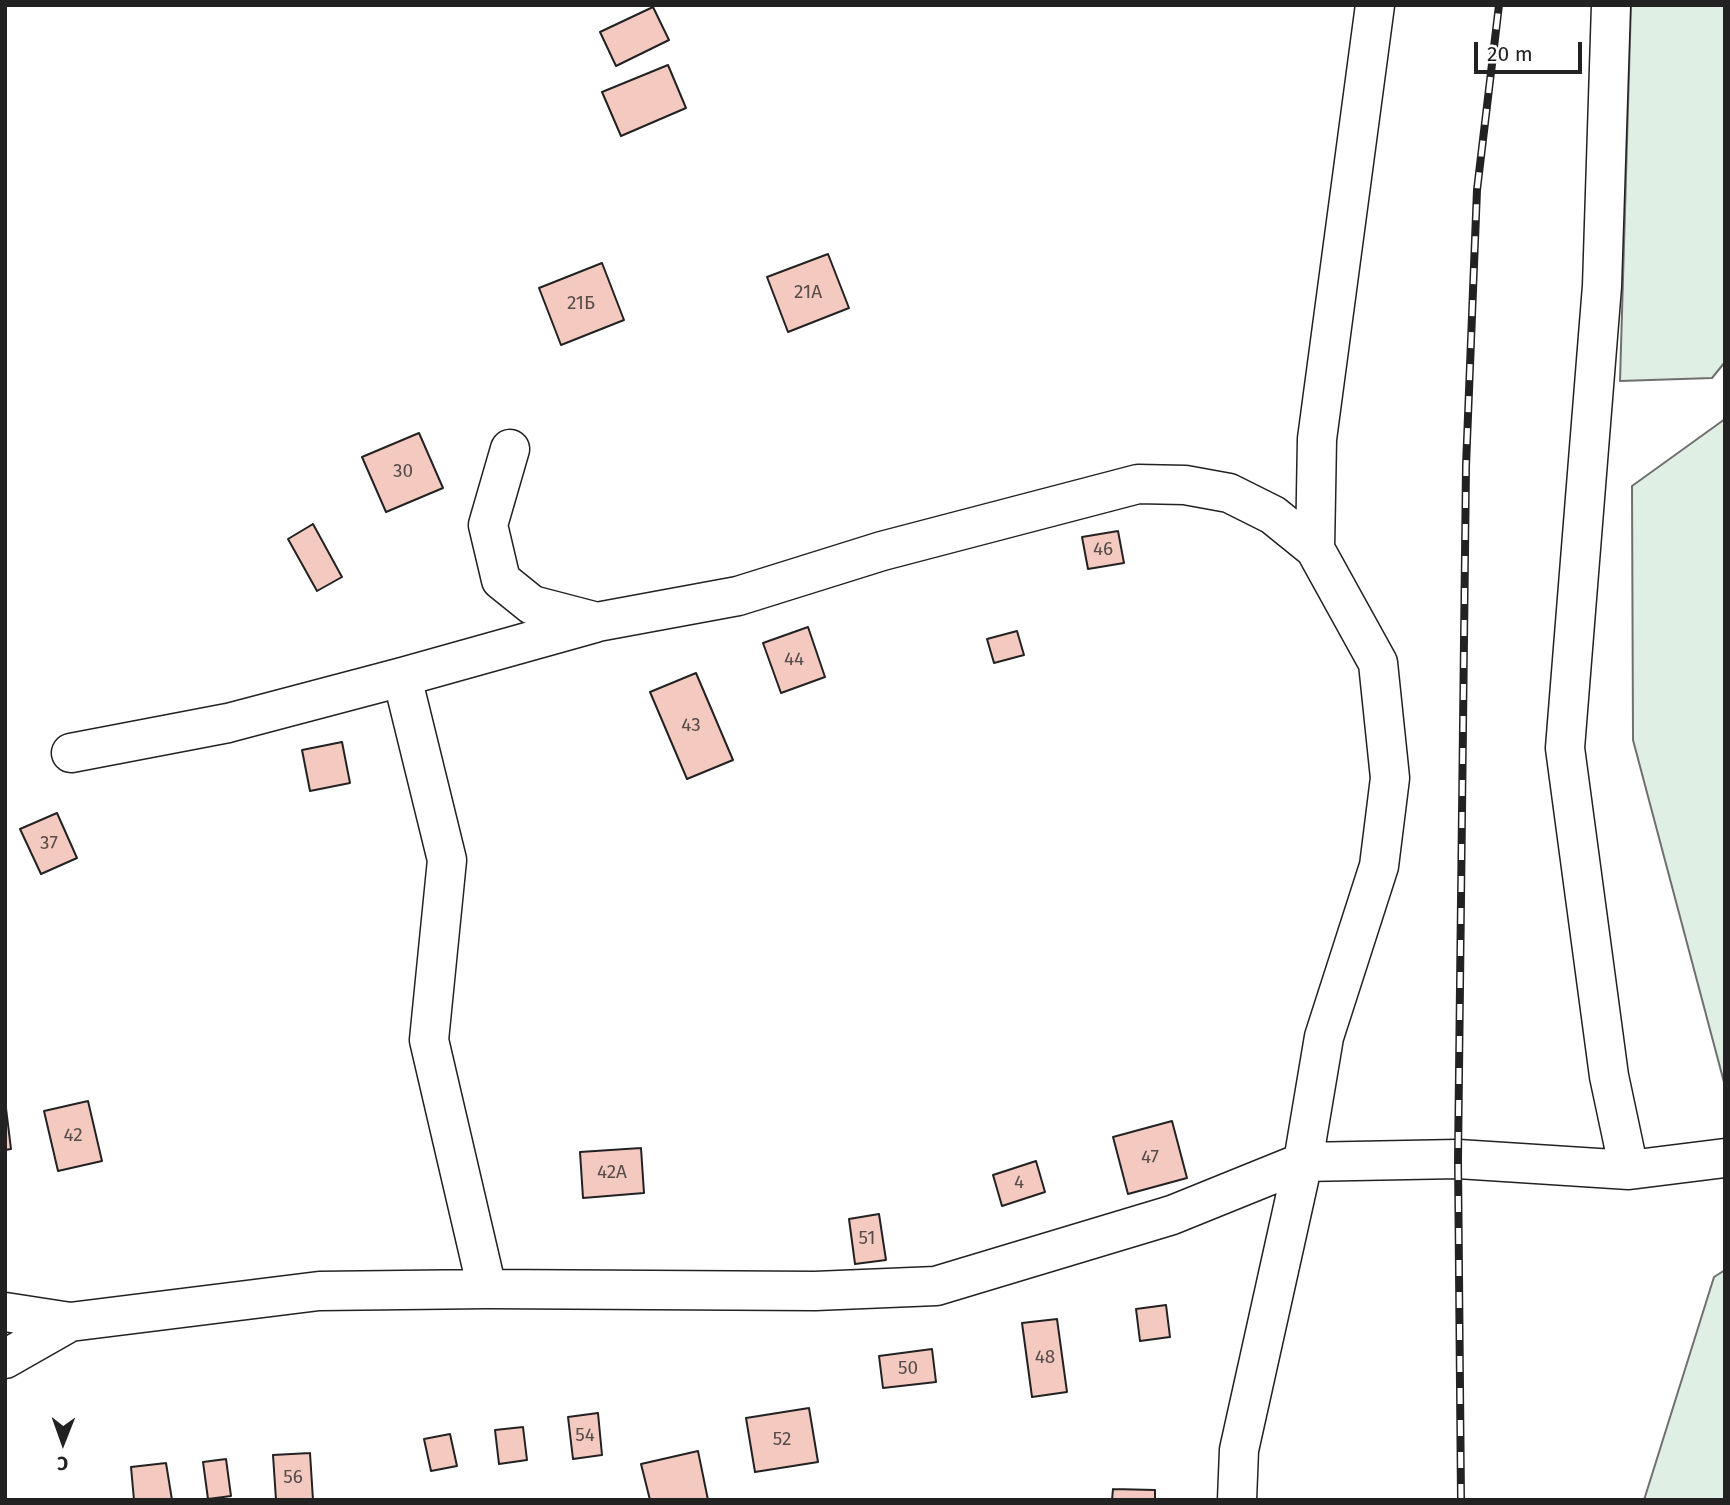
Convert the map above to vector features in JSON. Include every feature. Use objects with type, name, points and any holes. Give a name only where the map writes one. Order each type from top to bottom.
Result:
[{"type":"street","points":[[1315,549],[1317,439],[1375,5]]},
{"type":"street","points":[[1611,5],[1602,286],[1565,748],[1609,1076],[1629,1170]]},
{"type":"street","points":[[510,449],[488,524],[501,580],[532,605],[597,622]]},
{"type":"street","points":[[71,752],[228,723],[597,622],[738,596],[882,551],[1138,484],[1185,485],[1229,493],[1273,515],[1315,549],[1378,663],[1390,778],[1379,866],[1324,1037],[1303,1162],[1239,1450],[1237,1500]]},
{"type":"street","points":[[402,677],[447,860],[429,1040],[487,1289]]},
{"type":"street","points":[[5,1312],[70,1322],[319,1291],[815,1291],[936,1286],[1172,1215],[1303,1162],[1458,1159],[1629,1170],[1725,1158]]},
{"type":"street","points":[[5,1359],[70,1322]]},
{"type":"green space","points":[[1631,5],[1725,5],[1725,362],[1712,378],[1620,381]]},
{"type":"green space","points":[[1725,419],[1725,1086],[1633,740],[1632,486]]},
{"type":"green space","points":[[1725,1270],[1725,1500],[1644,1500],[1714,1277]]},
{"type":"building","points":[[653,7],[669,40],[616,66],[600,32]]},
{"type":"building","points":[[668,65],[686,108],[621,136],[602,92]]},
{"type":"building","points":[[828,254],[849,308],[788,332],[767,277]]},
{"type":"building","points":[[602,263],[624,320],[561,345],[539,288]]},
{"type":"building","points":[[419,433],[443,488],[386,512],[362,457]]},
{"type":"building","points":[[313,524],[342,577],[317,591],[288,539]]},
{"type":"building","points":[[1118,531],[1124,563],[1088,569],[1082,537]]},
{"type":"building","points":[[808,627],[825,677],[781,693],[763,643]]},
{"type":"building","points":[[1017,631],[1024,655],[994,663],[987,639]]},
{"type":"building","points":[[696,673],[733,760],[687,779],[650,692]]},
{"type":"building","points":[[342,742],[350,783],[310,791],[302,750]]},
{"type":"building","points":[[57,813],[77,858],[41,874],[20,829]]},
{"type":"building","points":[[5,1100],[11,1149],[5,1150]]},
{"type":"building","points":[[88,1101],[102,1161],[58,1171],[44,1111]]},
{"type":"building","points":[[1172,1121],[1187,1178],[1128,1194],[1113,1137]]},
{"type":"building","points":[[641,1148],[644,1193],[583,1198],[580,1152]]},
{"type":"building","points":[[1036,1161],[1045,1192],[1002,1206],[993,1175]]},
{"type":"building","points":[[879,1214],[886,1260],[855,1264],[849,1219]]},
{"type":"building","points":[[1166,1305],[1170,1337],[1140,1341],[1136,1309]]},
{"type":"building","points":[[1057,1319],[1067,1392],[1032,1397],[1022,1323]]},
{"type":"building","points":[[932,1349],[936,1382],[883,1388],[879,1356]]},
{"type":"building","points":[[809,1408],[818,1462],[755,1472],[746,1418]]},
{"type":"building","points":[[598,1413],[602,1455],[573,1459],[568,1417]]},
{"type":"building","points":[[523,1427],[527,1460],[499,1464],[495,1430]]},
{"type":"building","points":[[450,1434],[457,1466],[431,1471],[424,1439]]},
{"type":"building","points":[[698,1451],[708,1500],[650,1500],[641,1464]]},
{"type":"building","points":[[310,1453],[313,1500],[276,1500],[273,1455]]},
{"type":"building","points":[[226,1459],[231,1496],[208,1499],[203,1462]]},
{"type":"building","points":[[166,1463],[172,1500],[134,1500],[131,1467]]},
{"type":"building","points":[[1113,1489],[1155,1490],[1155,1500],[1112,1500]]},
{"type":"railway","points":[[1461,1500],[1458,1159],[1466,466],[1477,190],[1499,5]]}]
